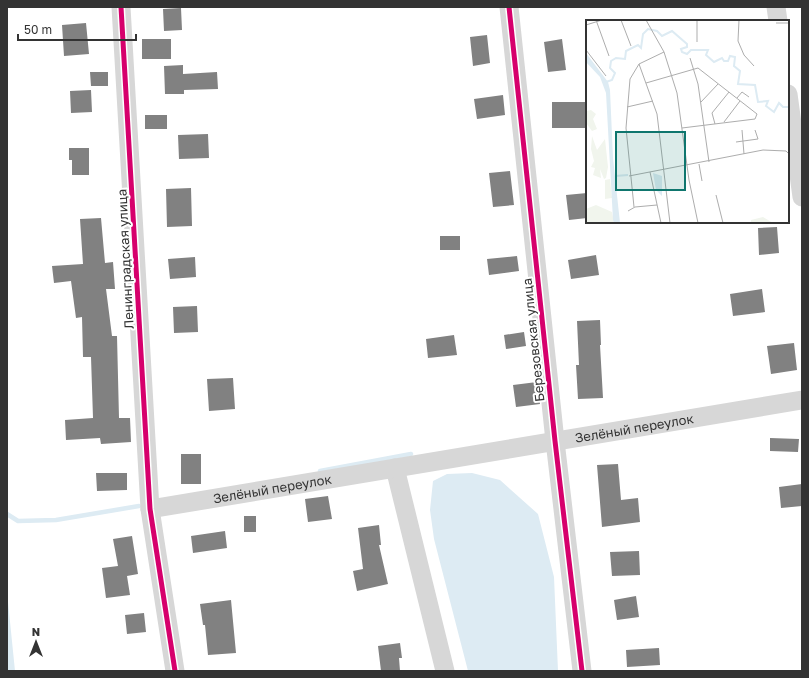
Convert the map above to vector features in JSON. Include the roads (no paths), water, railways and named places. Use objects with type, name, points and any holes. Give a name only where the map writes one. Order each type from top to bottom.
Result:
[{"type":"street","name":"Ленинградская улица","points":[[121,7],[150,509],[175,671]]},
{"type":"street","name":"Березовская улица","points":[[509,7],[555,441],[582,671]]},
{"type":"street","points":[[776,7],[778,20]]},
{"type":"street","points":[[789,101],[802,196]]},
{"type":"street","name":"Зелёный переулок","points":[[150,509],[802,400]]},
{"type":"street","points":[[395,468],[445,671]]},
{"type":"waterway","points":[[320,471],[411,454]]},
{"type":"waterway","points":[[7,514],[18,521],[56,520],[139,506]]}]
